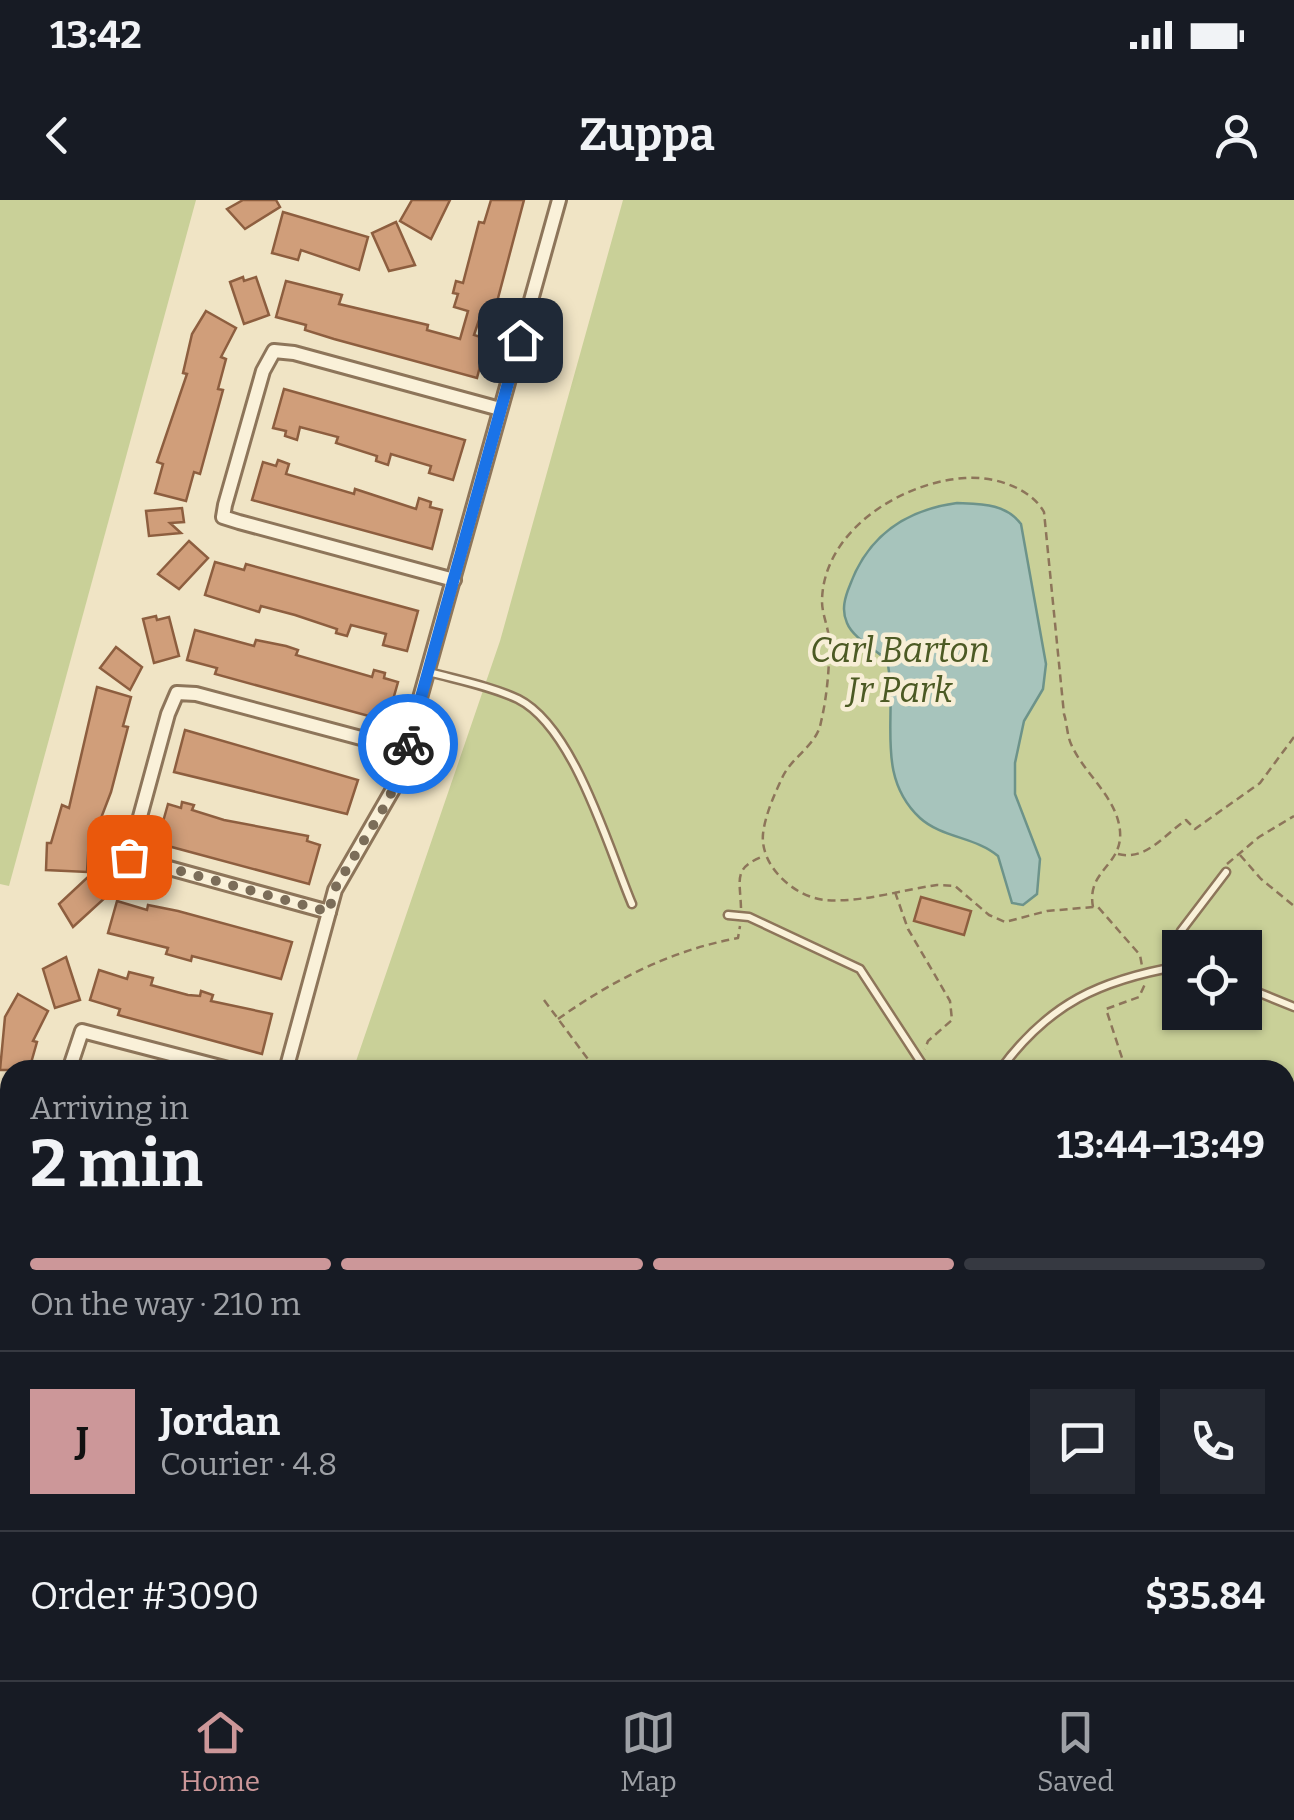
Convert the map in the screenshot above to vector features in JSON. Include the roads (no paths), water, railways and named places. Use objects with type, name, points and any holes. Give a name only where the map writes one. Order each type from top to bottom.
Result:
[{"type":"street","points":[[289,1060],[334,890],[389,799],[406,750],[559,200]]},
{"type":"street","points":[[454,580],[223,517],[263,371],[274,351],[294,352],[500,409]]},
{"type":"street","points":[[329,912],[129,857],[168,714],[178,693],[196,694],[406,750]]},
{"type":"street","points":[[73,1060],[82,1031],[194,1060]]},
{"type":"lane","points":[[429,672],[519,700],[542,715],[574,764],[632,904]]},
{"type":"lane","points":[[1182,930],[1224,870]]},
{"type":"lane","points":[[728,915],[742,916],[815,945],[860,969],[919,1060]]},
{"type":"lane","points":[[1009,1060],[1037,1027],[1074,998],[1110,981],[1162,969]]},
{"type":"lane","points":[[1262,994],[1294,1007]]},
{"type":"water","points":[[957,503],[1000,508],[1021,524],[1046,664],[1043,689],[1024,721],[1015,763],[1015,794],[1040,859],[1037,894],[1023,905],[1012,903],[998,856],[929,825],[906,801],[892,763],[887,660],[854,634],[844,613],[858,568],[878,539],[905,519]]},
{"type":"park label","name":"Carl Barton Jr Park","points":[[900,670]]}]
